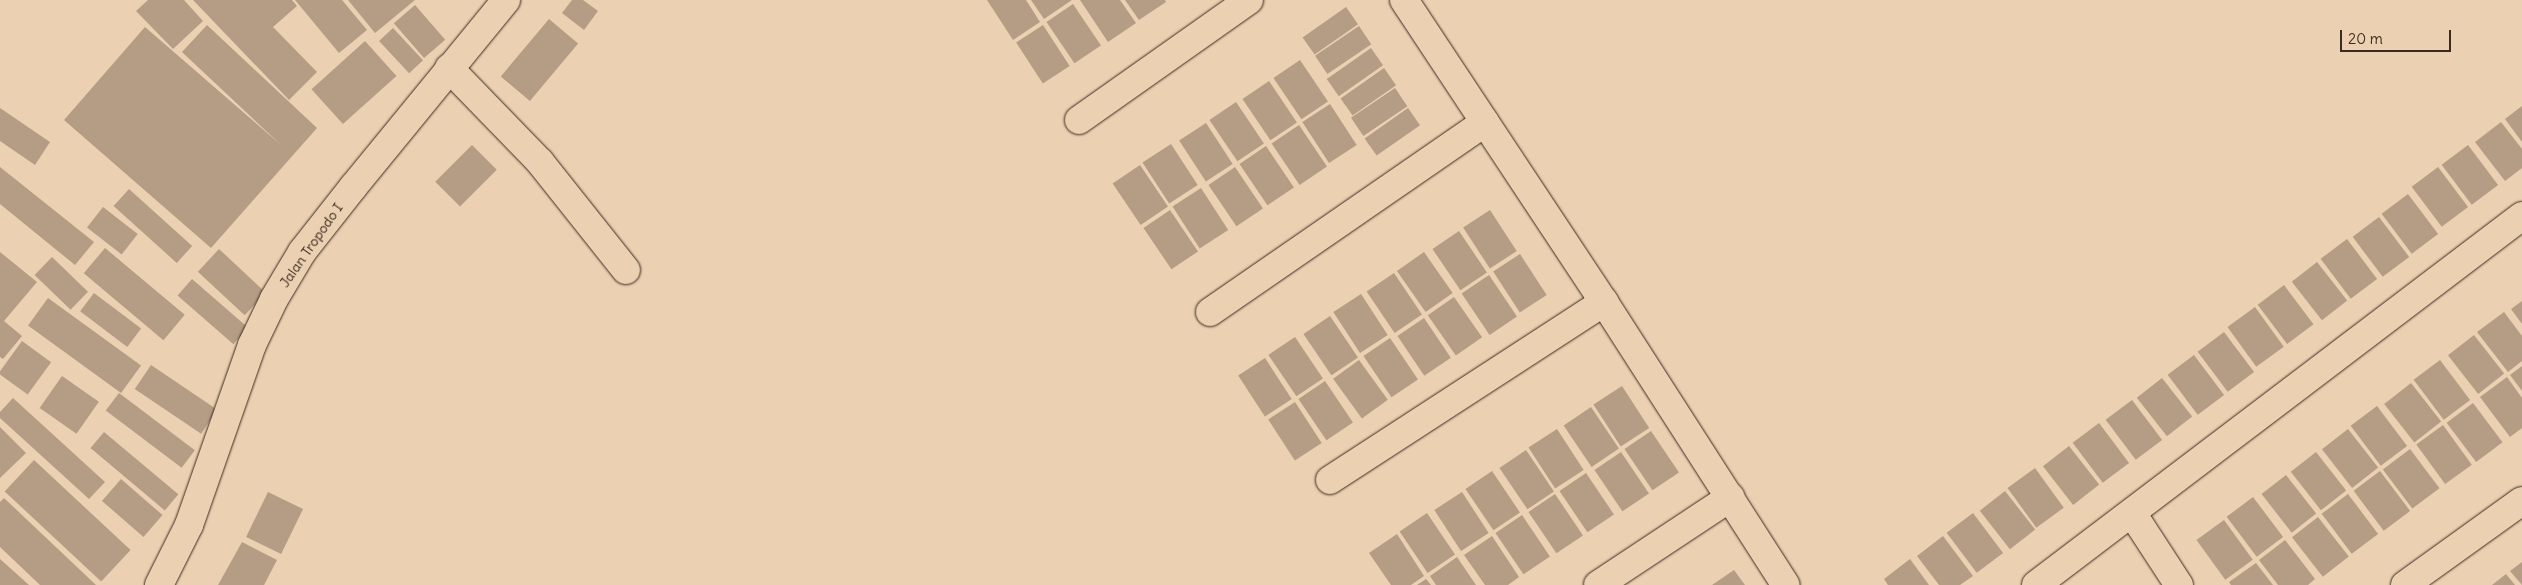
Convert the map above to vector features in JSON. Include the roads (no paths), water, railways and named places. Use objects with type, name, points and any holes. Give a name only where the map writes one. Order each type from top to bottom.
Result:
[{"type":"street","name":"Jalan Tropodo I","points":[[159,585],[189,526],[252,345],[274,298],[302,252],[449,68],[506,0]]},
{"type":"street","points":[[1079,120],[1249,0]]},
{"type":"street","points":[[1404,0],[1604,302],[1786,585]]},
{"type":"street","points":[[449,68],[540,162],[626,270]]},
{"type":"street","points":[[1210,312],[1486,122]]},
{"type":"street","points":[[2036,585],[2522,216]]},
{"type":"street","points":[[1330,480],[1604,302]]},
{"type":"street","points":[[1598,585],[1731,497]]},
{"type":"street","points":[[2405,585],[2522,501]]},
{"type":"street","points":[[2132,513],[2177,584]]}]
